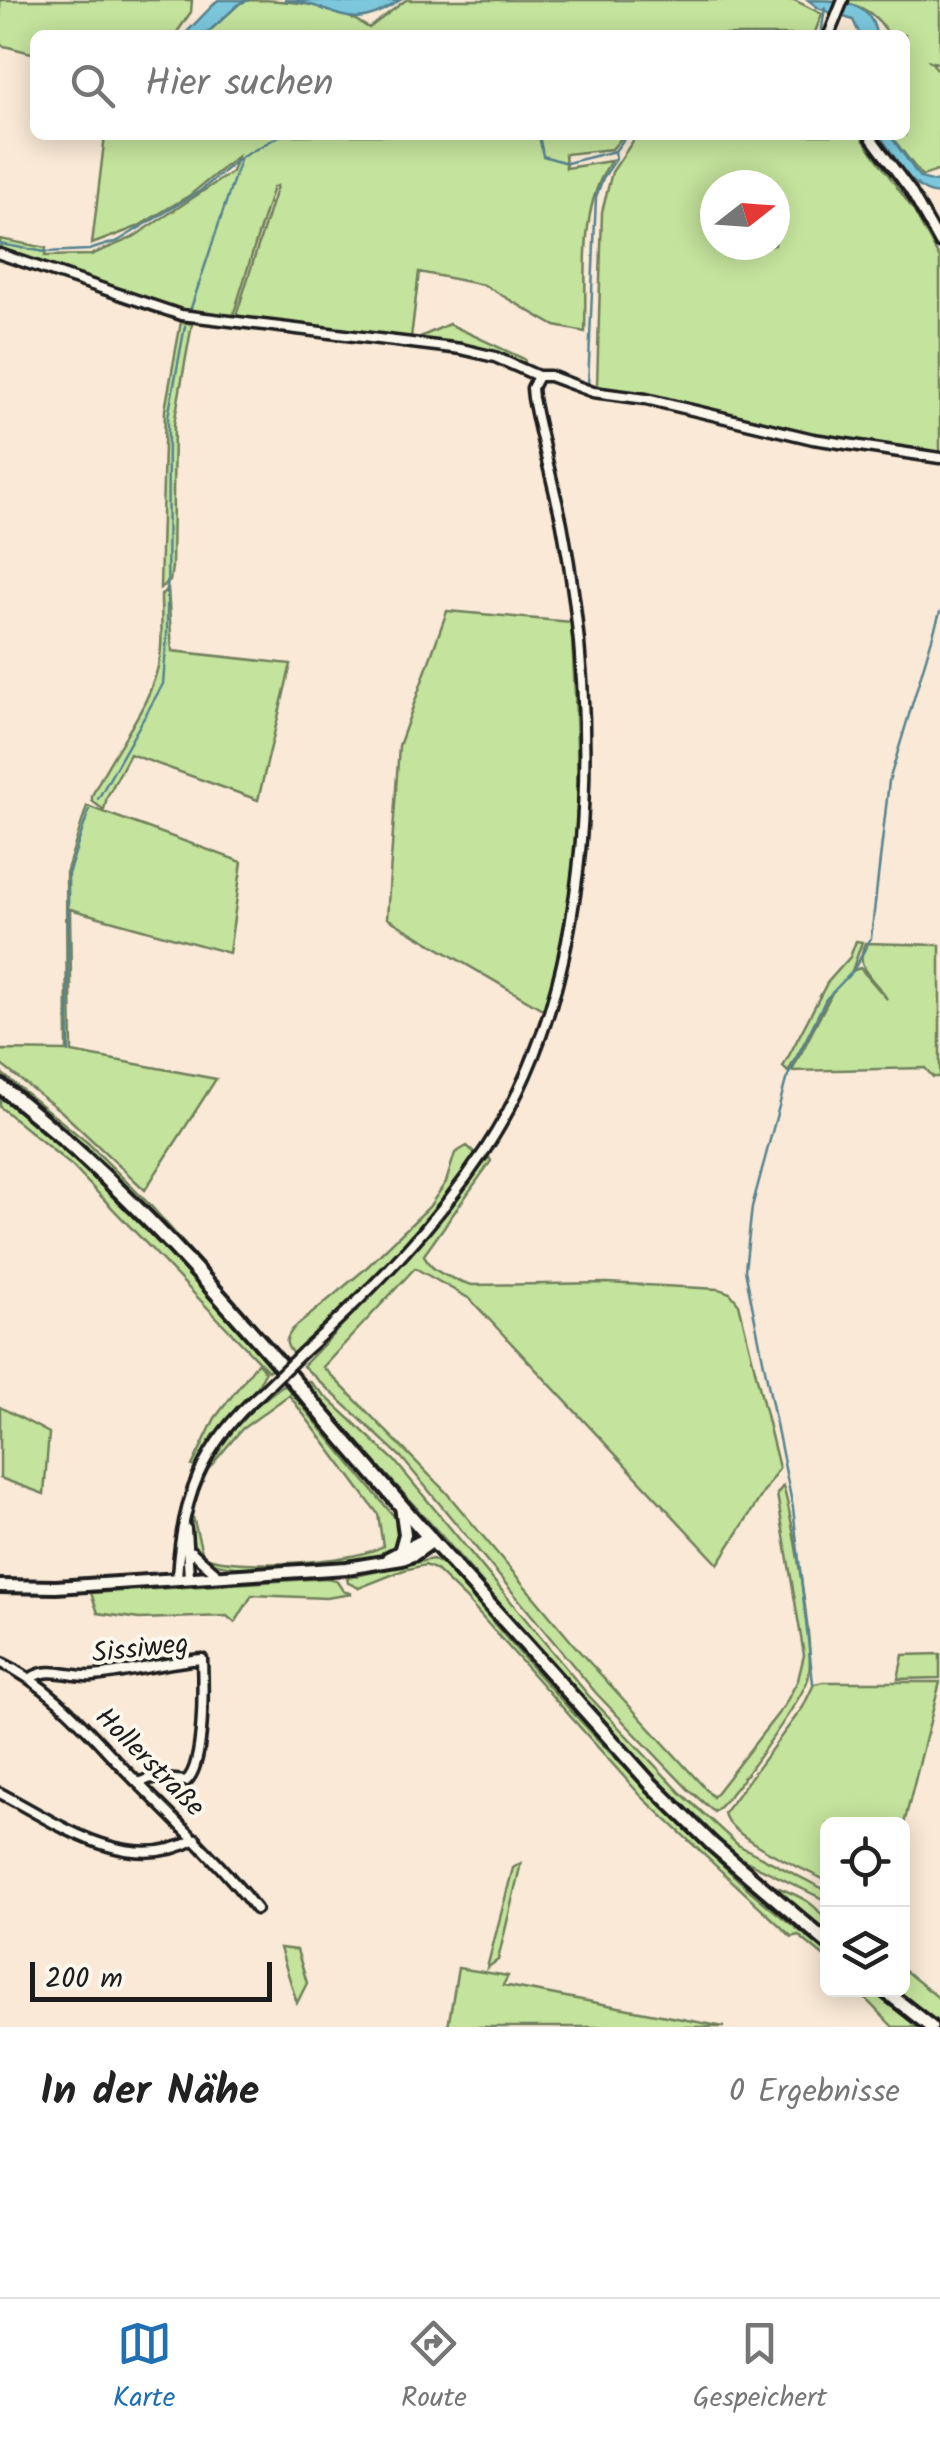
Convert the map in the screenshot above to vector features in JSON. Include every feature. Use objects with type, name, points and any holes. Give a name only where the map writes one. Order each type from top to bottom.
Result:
[{"type":"highway","points":[[0,1086],[81,1154],[144,1216],[431,1539]]},
{"type":"main road","points":[[400,1552],[406,1534],[401,1506]]},
{"type":"main road","points":[[373,1565],[431,1539]]},
{"type":"main road","points":[[0,1586],[56,1587],[373,1565],[415,1554],[431,1539]]},
{"type":"main road","points":[[431,1539],[650,1784],[820,1936]]},
{"type":"main road","points":[[893,1997],[931,2027]]},
{"type":"street","points":[[831,30],[843,0]]},
{"type":"street","points":[[873,140],[910,190],[940,243]]},
{"type":"street","points":[[0,254],[182,315],[461,349],[593,392],[646,399],[813,439],[940,458]]},
{"type":"street","points":[[177,1578],[192,1484],[211,1448],[239,1412],[358,1302],[417,1240],[486,1148],[532,1060],[560,977],[578,866],[583,805],[582,723],[576,632],[562,524],[532,398],[538,376]]},
{"type":"street","points":[[185,1514],[190,1577]]},
{"type":"street","points":[[190,1548],[202,1564],[218,1575]]},
{"type":"street","name":"Sissiweg","points":[[31,1678],[47,1672],[92,1676],[202,1659],[204,1693],[194,1771],[186,1781],[150,1778],[138,1783]]},
{"type":"street","points":[[0,1676],[2,1663]]},
{"type":"street","name":"Hollerstraße","points":[[2,1663],[31,1678],[68,1708],[196,1839],[256,1908]]},
{"type":"street","points":[[0,1793],[70,1834],[100,1844],[154,1851],[170,1850],[196,1839]]},
{"type":"green space","points":[[0,0],[192,0],[191,12],[178,30],[30,30],[30,53],[0,45]]},
{"type":"green space","points":[[249,0],[311,5],[341,13],[369,28],[406,0],[794,0],[822,14],[816,30],[210,30],[240,3]]},
{"type":"green space","points":[[940,0],[940,64],[930,61],[940,72],[940,170],[922,176],[894,140],[910,140],[910,30],[885,30],[872,15],[847,3]]},
{"type":"green space","points":[[104,140],[620,140],[612,149],[565,154],[566,168],[611,161],[600,180],[589,221],[585,332],[555,326],[484,285],[419,272],[411,338],[235,319],[277,186],[273,187],[232,319],[183,313],[0,251],[0,239],[46,248],[45,256],[91,255],[132,238],[232,172],[237,157],[190,195],[137,227],[92,244]]},
{"type":"green space","points":[[634,140],[864,140],[912,208],[940,259],[940,456],[814,434],[597,386],[602,212],[612,172]]},
{"type":"green space","points":[[181,322],[192,324],[174,424],[172,567],[170,581],[160,588],[165,410]]},
{"type":"green space","points":[[449,324],[524,359],[526,365],[464,346],[416,339]]},
{"type":"green space","points":[[168,589],[172,651],[291,664],[258,800],[130,754],[104,810],[92,801],[92,796],[149,694],[161,649],[161,595]]},
{"type":"green space","points":[[447,611],[571,622],[577,768],[574,867],[558,964],[544,1010],[387,918],[399,746]]},
{"type":"green space","points":[[87,806],[242,862],[229,953],[70,909],[72,1052],[216,1079],[145,1190],[62,1112],[0,1064],[0,1050],[67,1051],[66,873]]},
{"type":"green space","points":[[856,941],[862,942],[852,971],[860,968],[887,999],[864,967],[865,943],[940,945],[940,1077],[933,1077],[925,1068],[792,1071],[832,993],[788,1072],[783,1067],[827,983],[850,957]]},
{"type":"green space","points":[[0,1072],[88,1143],[151,1206],[287,1360],[0,1081]]},
{"type":"green space","points":[[0,1096],[110,1189],[210,1295],[272,1368],[268,1371],[72,1166],[0,1107]]},
{"type":"green space","points":[[467,1146],[476,1154],[474,1160],[414,1238],[356,1300],[293,1354],[287,1342],[293,1329],[364,1270],[429,1207],[446,1182],[455,1153]]},
{"type":"green space","points":[[489,1157],[491,1161],[424,1255],[437,1271],[472,1285],[607,1283],[719,1289],[730,1293],[739,1304],[779,1468],[718,1564],[470,1299],[415,1268],[323,1367],[445,1491],[580,1652],[713,1797],[784,1706],[798,1680],[804,1655],[777,1494],[783,1486],[806,1615],[808,1679],[765,1748],[714,1812],[596,1693],[401,1457],[303,1366],[422,1242]]},
{"type":"green space","points":[[258,1362],[265,1372],[258,1386],[220,1427],[196,1467],[192,1466],[215,1418]]},
{"type":"green space","points":[[302,1381],[309,1381],[394,1460],[589,1696],[681,1793],[738,1845],[820,1887],[820,1898],[738,1857],[653,1781]]},
{"type":"green space","points":[[284,1384],[397,1520],[402,1528],[396,1550],[355,1563],[294,1569],[234,1567],[197,1554],[190,1534],[193,1517],[203,1556],[218,1560],[321,1560],[383,1546],[378,1514],[289,1395],[242,1429],[209,1468],[205,1467],[243,1416]]},
{"type":"green space","points":[[0,1407],[49,1433],[44,1494],[0,1478]]},
{"type":"green space","points":[[432,1559],[441,1563],[630,1774],[754,1894],[820,1947],[820,1953],[798,1935],[792,1937],[642,1797],[435,1569],[425,1565],[404,1570],[359,1588],[348,1583],[347,1578]]},
{"type":"green space","points":[[336,1580],[343,1591],[352,1594],[326,1598],[252,1595],[235,1623],[227,1616],[139,1619],[98,1613],[91,1593]]},
{"type":"green space","points":[[940,1654],[940,1678],[898,1679],[903,1655]]},
{"type":"green space","points":[[940,1682],[906,1817],[820,1817],[820,1878],[753,1842],[729,1823],[724,1813],[803,1707],[814,1684]]},
{"type":"green space","points":[[521,1863],[498,1960],[487,1968],[513,1868]]},
{"type":"green space","points":[[766,1883],[815,1907],[820,1913],[820,1928]]},
{"type":"green space","points":[[280,1948],[297,1950],[307,1983],[297,2003]]},
{"type":"green space","points":[[458,1968],[508,1976],[503,1985],[724,2027],[448,2027]]},
{"type":"green space","points":[[910,1975],[940,1999],[940,2026],[904,1997],[910,1997]]},
{"type":"green space","points":[[864,1997],[879,1997],[919,2027],[893,2027]]},
{"type":"water","points":[[218,0],[249,0],[240,3],[210,30],[189,30]]},
{"type":"water","points":[[284,0],[400,0],[366,17],[354,18]]},
{"type":"water","points":[[808,0],[851,4],[868,15],[875,30],[858,30],[853,20],[820,9]]},
{"type":"water","points":[[883,140],[893,140],[920,178],[940,183],[940,194],[921,188]]},
{"type":"waterway","points":[[822,30],[825,7]]},
{"type":"waterway","points":[[0,244],[45,252],[89,250],[118,241],[200,191],[240,158],[272,140]]},
{"type":"waterway","points":[[540,140],[543,156],[567,163],[615,151],[623,140]]},
{"type":"waterway","points":[[588,385],[596,197],[616,159],[615,151]]},
{"type":"waterway","points":[[190,311],[240,160]]},
{"type":"waterway","points":[[98,799],[163,684],[167,635],[168,417],[185,326]]},
{"type":"waterway","points":[[813,1683],[793,1508],[745,1270],[752,1207],[786,1080],[826,999],[853,971],[871,938],[889,781],[940,612]]},
{"type":"waterway","points":[[69,1052],[68,874],[89,810]]}]
